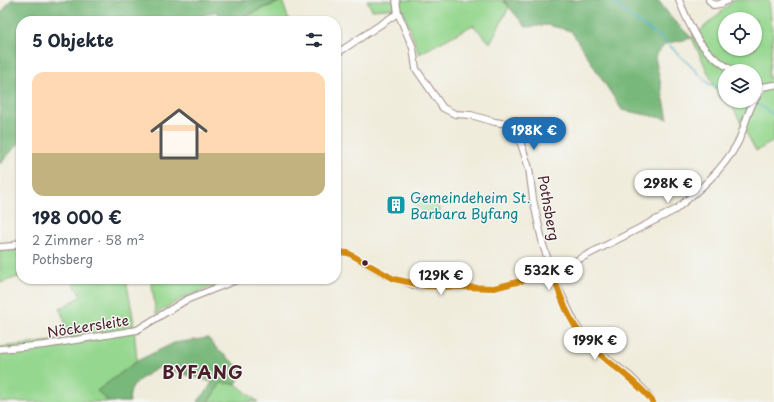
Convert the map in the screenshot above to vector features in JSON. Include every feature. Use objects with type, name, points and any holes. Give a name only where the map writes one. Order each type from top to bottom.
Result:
[{"type":"street","name":"Pothsberg","points":[[396,0],[398,13],[413,48],[416,69],[443,108],[455,114],[471,115],[508,124],[517,132],[529,168],[538,222],[552,274],[575,323],[588,344],[632,377],[653,402]]},
{"type":"street","points":[[679,0],[697,41],[722,64]]},
{"type":"street","points":[[709,0],[713,5],[720,4],[728,0]]},
{"type":"street","points":[[341,51],[398,13]]},
{"type":"street","points":[[762,87],[774,86]]},
{"type":"street","points":[[341,252],[348,253],[394,279],[426,286],[494,288],[552,274],[675,210],[691,197],[725,162],[737,143],[750,108]]},
{"type":"street","points":[[0,247],[13,246],[16,244]]},
{"type":"street","name":"Nöckersleite","points":[[0,349],[45,345],[137,330],[186,300],[226,284]]},
{"type":"green space","points":[[11,0],[282,0],[245,16],[220,16],[217,11],[202,16],[16,16],[16,146],[0,164],[0,15]]},
{"type":"green space","points":[[367,0],[503,0],[509,7],[490,43],[473,25],[419,54],[402,8],[372,10]]},
{"type":"green space","points":[[503,0],[658,0],[673,20],[692,38],[665,44],[655,57],[668,119],[622,110],[571,31],[548,25],[526,27]]},
{"type":"green space","points":[[734,0],[769,0],[773,36],[768,78],[774,77],[774,141],[756,151],[733,108],[762,108],[762,64],[718,64],[718,95],[692,38],[718,14],[718,56],[762,56],[762,12],[721,12]]},
{"type":"green space","points":[[282,1],[287,16],[246,16]]},
{"type":"green space","points":[[422,194],[441,210],[433,220],[414,204]]},
{"type":"green space","points":[[16,248],[16,278],[0,283],[0,250]]},
{"type":"green space","points":[[74,284],[127,284],[133,317],[137,361],[97,391],[109,402],[0,402],[0,347],[71,339],[60,309],[81,296]]},
{"type":"green space","points":[[152,284],[220,284],[183,298],[156,314]]},
{"type":"green space","points":[[208,338],[218,350],[244,371],[236,384],[221,383],[208,402],[197,402],[207,391],[212,382],[159,367],[143,377],[134,385],[131,390],[130,402],[109,402],[97,391],[137,361],[174,343]]},
{"type":"green space","points":[[221,383],[236,384],[258,402],[208,402]]},
{"type":"waterway","points":[[611,0],[636,21],[662,38],[709,84],[718,87]]},
{"type":"waterway","points":[[762,107],[774,115]]},
{"type":"transit line","points":[[341,252],[348,253],[394,279],[426,286],[494,288],[552,273]]},
{"type":"transit line","points":[[552,273],[569,315],[583,337],[600,354],[636,384],[653,402]]},
{"type":"place","name":"Gemeindeheim St. Barbara Byfang","points":[[396,205]]},
{"type":"district","name":"BYFANG","points":[[203,371]]}]
